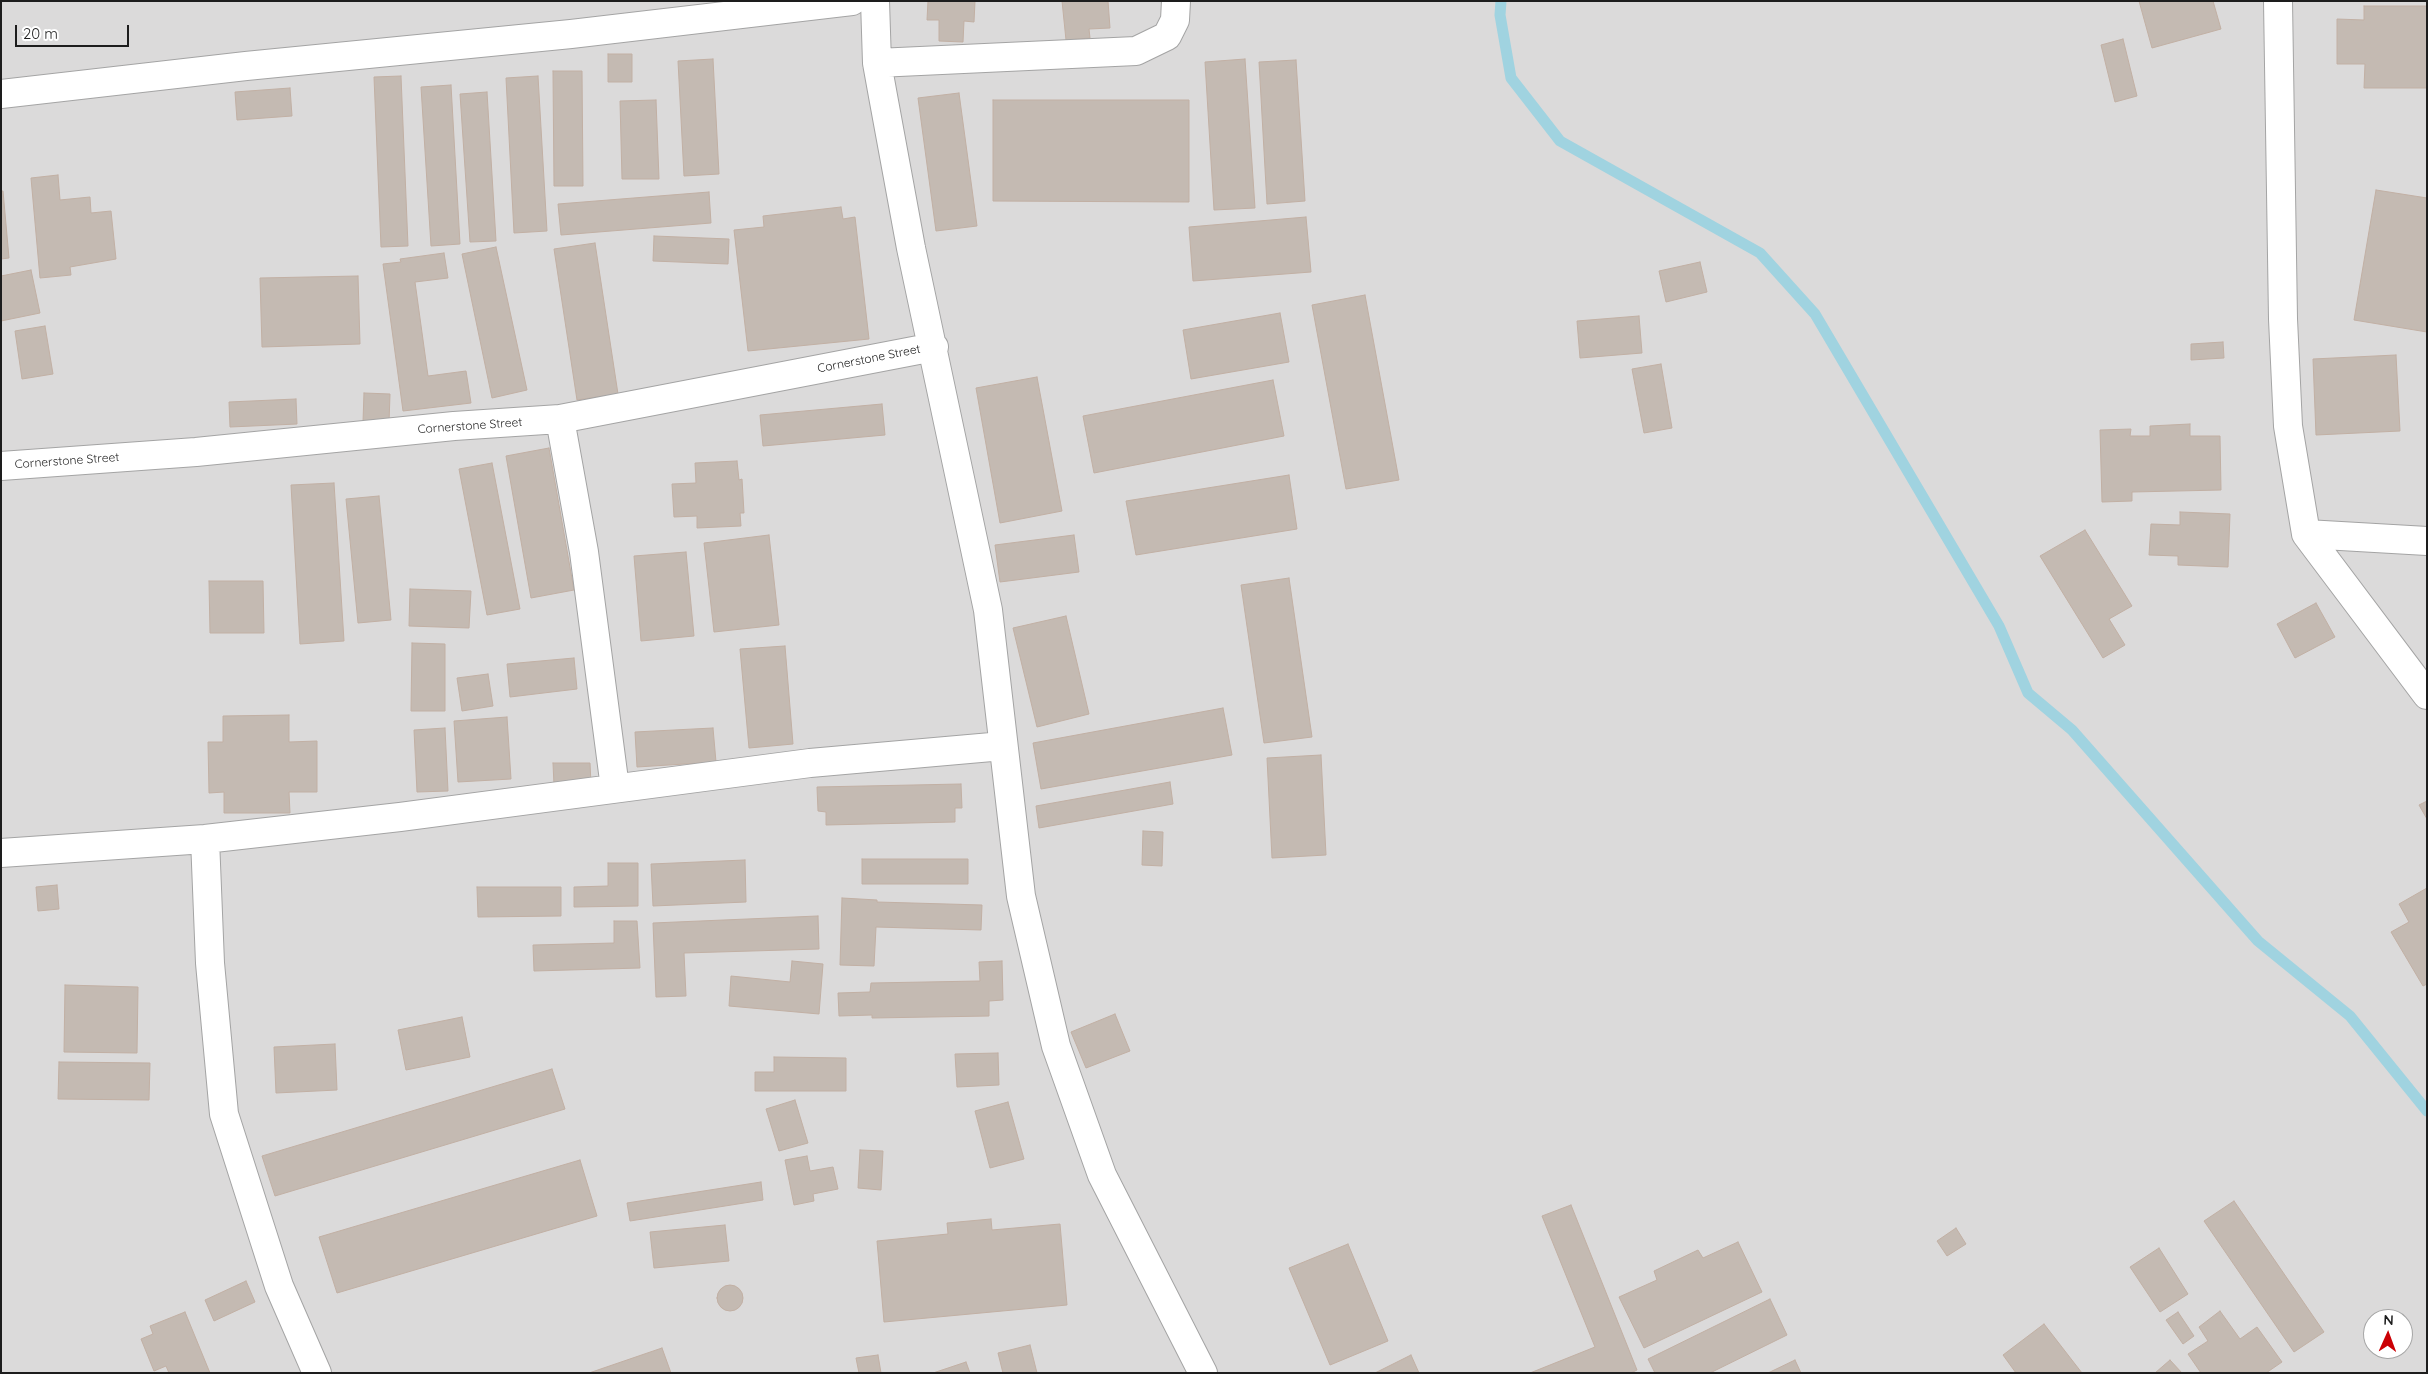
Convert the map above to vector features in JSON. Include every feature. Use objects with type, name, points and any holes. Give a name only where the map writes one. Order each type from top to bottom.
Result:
[{"type":"street","points":[[1,94],[246,66],[571,34],[852,1]]},
{"type":"street","points":[[875,1],[877,63],[911,248],[934,347],[988,610],[1021,896],[1056,1046],[1102,1175],[1203,1373]]},
{"type":"street","points":[[877,63],[1136,51],[1167,36],[1175,20],[1176,1]]},
{"type":"street","points":[[2278,1],[2283,319],[2288,426],[2306,534],[2427,695]]},
{"type":"street","name":"Cornerstone Street","points":[[1,466],[196,452],[454,426],[560,419],[934,347]]},
{"type":"street","points":[[560,419],[584,552],[615,788]]},
{"type":"street","points":[[2306,534],[2427,541]]},
{"type":"street","points":[[1,853],[205,839],[400,817],[810,762],[1003,746]]},
{"type":"street","points":[[205,839],[210,963],[224,1114],[279,1286],[317,1373]]},
{"type":"shaded area","points":[[1,1],[2427,1],[2427,1373],[1,1373]]},
{"type":"building","points":[[928,1],[975,1],[974,22],[964,21],[963,42],[939,41],[939,20],[927,20]]},
{"type":"building","points":[[1062,1],[1108,1],[1110,28],[1089,29],[1090,38],[1066,40]]},
{"type":"building","points":[[2139,1],[2213,1],[2221,29],[2152,48]]},
{"type":"building","points":[[2364,6],[2427,6],[2427,88],[2364,88],[2365,64],[2337,64],[2337,19],[2364,20]]},
{"type":"building","points":[[2123,39],[2137,96],[2115,102],[2101,45]]},
{"type":"building","points":[[608,54],[632,54],[632,82],[608,82]]},
{"type":"building","points":[[713,59],[719,174],[684,176],[678,61]]},
{"type":"building","points":[[1245,59],[1255,208],[1214,210],[1205,62]]},
{"type":"building","points":[[1296,60],[1305,201],[1267,204],[1259,62]]},
{"type":"building","points":[[553,71],[582,71],[583,186],[554,186]]},
{"type":"building","points":[[401,76],[408,246],[381,247],[374,77]]},
{"type":"building","points":[[538,76],[547,231],[514,233],[506,78]]},
{"type":"building","points":[[451,85],[460,244],[431,246],[421,87]]},
{"type":"building","points":[[290,88],[292,116],[237,120],[235,92]]},
{"type":"building","points":[[487,92],[496,241],[470,242],[460,94]]},
{"type":"building","points":[[959,93],[977,226],[936,231],[918,98]]},
{"type":"building","points":[[656,100],[659,179],[622,179],[620,101]]},
{"type":"building","points":[[993,100],[1189,100],[1189,202],[993,201]]},
{"type":"building","points":[[58,175],[60,200],[90,197],[91,213],[111,211],[116,259],[70,267],[71,275],[40,278],[31,178]]},
{"type":"building","points":[[2376,190],[2427,198],[2427,332],[2354,320]]},
{"type":"building","points":[[1,191],[3,191],[9,258],[1,259]]},
{"type":"building","points":[[709,192],[711,223],[561,235],[558,204]]},
{"type":"building","points":[[841,207],[843,219],[855,217],[869,339],[748,351],[734,230],[764,227],[763,216]]},
{"type":"building","points":[[1306,217],[1311,272],[1193,281],[1189,227]]},
{"type":"building","points":[[654,236],[729,239],[728,264],[653,261]]},
{"type":"building","points":[[595,243],[618,394],[577,400],[554,249]]},
{"type":"building","points":[[496,247],[527,390],[492,398],[462,254]]},
{"type":"building","points":[[444,253],[448,278],[415,282],[428,376],[466,371],[471,403],[403,411],[383,264],[401,262],[400,259]]},
{"type":"building","points":[[1700,262],[1707,292],[1666,302],[1659,271]]},
{"type":"building","points":[[31,270],[40,313],[1,321],[1,276]]},
{"type":"building","points":[[358,276],[360,344],[262,347],[260,278]]},
{"type":"building","points":[[1365,295],[1399,480],[1346,489],[1312,305]]},
{"type":"building","points":[[1280,313],[1289,362],[1191,379],[1183,330]]},
{"type":"building","points":[[1639,316],[1642,353],[1580,358],[1577,321]]},
{"type":"building","points":[[45,326],[53,374],[22,379],[15,331]]},
{"type":"building","points":[[2223,342],[2224,358],[2191,360],[2191,344]]},
{"type":"building","points":[[2396,355],[2400,431],[2316,435],[2313,359]]},
{"type":"building","points":[[1661,364],[1672,428],[1644,433],[1632,369]]},
{"type":"building","points":[[1037,377],[1062,511],[1000,523],[976,388]]},
{"type":"building","points":[[1273,380],[1284,436],[1094,473],[1083,416]]},
{"type":"building","points":[[364,393],[390,394],[389,423],[363,422]]},
{"type":"building","points":[[296,399],[297,424],[230,427],[229,402]]},
{"type":"building","points":[[882,404],[885,435],[763,446],[760,415]]},
{"type":"building","points":[[2190,424],[2190,436],[2220,436],[2221,490],[2132,492],[2132,501],[2102,502],[2100,430],[2131,429],[2130,436],[2150,436],[2150,426]]},
{"type":"building","points":[[549,448],[574,590],[531,598],[506,456]]},
{"type":"building","points":[[737,461],[739,480],[742,479],[744,513],[740,513],[741,526],[697,528],[697,516],[674,517],[672,484],[696,483],[695,463]]},
{"type":"building","points":[[492,463],[520,609],[487,615],[459,469]]},
{"type":"building","points":[[1289,475],[1297,529],[1136,555],[1126,501]]},
{"type":"building","points":[[334,483],[344,641],[300,644],[291,485]]},
{"type":"building","points":[[379,496],[391,620],[358,623],[346,499]]},
{"type":"building","points":[[2180,512],[2230,514],[2228,567],[2178,565],[2178,556],[2149,555],[2151,524],[2180,525]]},
{"type":"building","points":[[2085,530],[2132,606],[2109,619],[2125,645],[2103,658],[2040,556]]},
{"type":"building","points":[[769,535],[779,625],[714,632],[704,543]]},
{"type":"building","points":[[1074,535],[1079,572],[1000,582],[995,545]]},
{"type":"building","points":[[686,552],[694,636],[641,641],[634,556]]},
{"type":"building","points":[[1289,578],[1312,737],[1264,743],[1241,585]]},
{"type":"building","points":[[209,581],[263,581],[264,633],[210,633]]},
{"type":"building","points":[[410,589],[471,591],[469,628],[409,626]]},
{"type":"building","points":[[2316,603],[2335,637],[2295,658],[2277,624]]},
{"type":"building","points":[[1066,616],[1089,714],[1037,727],[1013,628]]},
{"type":"building","points":[[412,643],[445,644],[445,711],[411,711]]},
{"type":"building","points":[[785,646],[793,744],[749,748],[740,649]]},
{"type":"building","points":[[574,658],[577,689],[510,697],[507,664]]},
{"type":"building","points":[[488,674],[493,706],[462,711],[457,678]]},
{"type":"building","points":[[1223,708],[1232,755],[1041,789],[1033,743]]},
{"type":"building","points":[[289,715],[289,742],[317,741],[317,792],[289,792],[290,813],[224,813],[224,792],[209,793],[208,742],[223,742],[223,716]]},
{"type":"building","points":[[507,717],[511,779],[458,782],[454,721]]},
{"type":"building","points":[[445,728],[448,791],[417,792],[414,730]]},
{"type":"building","points":[[713,728],[716,762],[637,767],[635,732]]},
{"type":"building","points":[[1321,755],[1326,855],[1272,858],[1267,758]]},
{"type":"building","points":[[553,763],[590,763],[591,784],[554,785]]},
{"type":"building","points":[[1170,782],[1173,804],[1039,828],[1036,806]]},
{"type":"building","points":[[961,784],[962,808],[955,808],[955,822],[826,825],[826,812],[818,811],[817,787]]},
{"type":"building","points":[[2427,801],[2427,819],[2419,805]]},
{"type":"building","points":[[1143,831],[1163,832],[1162,866],[1142,865]]},
{"type":"building","points":[[862,859],[968,859],[968,884],[862,884]]},
{"type":"building","points":[[745,860],[746,902],[653,906],[651,864]]},
{"type":"building","points":[[608,863],[638,863],[638,906],[574,907],[574,887],[608,886]]},
{"type":"building","points":[[57,885],[59,909],[38,911],[36,887]]},
{"type":"building","points":[[477,887],[561,887],[561,916],[478,917]]},
{"type":"building","points":[[2427,888],[2427,984],[2423,986],[2391,932],[2409,922],[2399,904]]},
{"type":"building","points":[[842,898],[877,900],[877,902],[982,905],[981,930],[876,927],[874,966],[840,965]]},
{"type":"building","points":[[818,916],[819,949],[684,953],[686,996],[656,997],[653,923]]},
{"type":"building","points":[[614,921],[637,921],[640,968],[534,971],[533,945],[614,943]]},
{"type":"building","points":[[792,961],[823,964],[819,1014],[729,1006],[731,976],[790,982]]},
{"type":"building","points":[[1002,961],[1003,1000],[989,1001],[989,1016],[872,1018],[872,1015],[839,1016],[838,993],[870,992],[871,983],[980,981],[979,962]]},
{"type":"building","points":[[65,985],[138,987],[137,1053],[64,1052]]},
{"type":"building","points":[[1115,1014],[1130,1051],[1086,1068],[1071,1032]]},
{"type":"building","points":[[462,1017],[470,1057],[406,1070],[398,1030]]},
{"type":"building","points":[[335,1044],[337,1090],[276,1093],[274,1047]]},
{"type":"building","points":[[998,1053],[999,1085],[957,1087],[955,1054]]},
{"type":"building","points":[[774,1057],[846,1058],[846,1091],[755,1091],[755,1072],[774,1072]]},
{"type":"building","points":[[59,1062],[150,1063],[149,1100],[58,1099]]},
{"type":"building","points":[[552,1069],[565,1109],[275,1196],[262,1156]]},
{"type":"building","points":[[795,1100],[808,1143],[779,1151],[766,1109]]},
{"type":"building","points":[[1008,1102],[1024,1159],[990,1168],[975,1111]]},
{"type":"building","points":[[860,1150],[883,1151],[881,1190],[858,1188]]},
{"type":"building","points":[[807,1156],[810,1171],[833,1167],[838,1189],[813,1194],[814,1201],[794,1205],[785,1160]]},
{"type":"building","points":[[580,1160],[597,1216],[337,1293],[319,1237]]},
{"type":"building","points":[[761,1182],[763,1200],[630,1221],[627,1203]]},
{"type":"building","points":[[2234,1201],[2324,1332],[2294,1352],[2204,1221]]},
{"type":"building","points":[[1571,1205],[1637,1370],[1631,1373],[1530,1373],[1595,1347],[1542,1216]]},
{"type":"building","points":[[991,1219],[992,1230],[1060,1224],[1067,1305],[884,1322],[877,1241],[948,1234],[947,1223]]},
{"type":"building","points":[[725,1225],[729,1261],[654,1268],[650,1232]]},
{"type":"building","points":[[1956,1228],[1966,1244],[1947,1256],[1937,1241]]},
{"type":"building","points":[[1738,1242],[1762,1292],[1644,1348],[1619,1297],[1657,1280],[1654,1271],[1698,1250],[1703,1258]]},
{"type":"building","points":[[1348,1244],[1388,1341],[1330,1365],[1289,1268]]},
{"type":"building","points":[[2159,1248],[2188,1294],[2160,1312],[2130,1267]]},
{"type":"building","points":[[246,1281],[255,1302],[214,1321],[205,1300]]},
{"type":"building","points":[[730,1285],[739,1289],[743,1298],[739,1307],[730,1311],[721,1307],[717,1298],[721,1289]]},
{"type":"building","points":[[1770,1299],[1787,1335],[1710,1373],[1655,1373],[1648,1359]]},
{"type":"building","points":[[2220,1311],[2240,1339],[2257,1327],[2282,1362],[2266,1373],[2201,1373],[2188,1354],[2208,1341],[2199,1327]]},
{"type":"building","points":[[185,1312],[210,1373],[169,1373],[166,1366],[154,1371],[141,1339],[153,1334],[150,1326]]},
{"type":"building","points":[[2178,1312],[2194,1336],[2183,1344],[2166,1320]]},
{"type":"building","points":[[2044,1324],[2082,1373],[2016,1373],[2003,1355]]},
{"type":"building","points":[[1030,1345],[1037,1373],[1003,1373],[998,1353]]},
{"type":"building","points":[[662,1348],[671,1373],[589,1373]]},
{"type":"building","points":[[878,1355],[881,1373],[859,1373],[856,1358]]},
{"type":"building","points":[[1411,1355],[1419,1373],[1375,1373]]},
{"type":"building","points":[[1795,1360],[1801,1373],[1768,1373]]},
{"type":"building","points":[[2170,1360],[2182,1373],[2155,1373]]},
{"type":"building","points":[[966,1362],[970,1373],[933,1373]]},
{"type":"waterway","points":[[1501,1],[1500,15],[1511,78],[1560,141],[1760,253],[1815,314],[1999,626],[2028,693],[2072,730],[2258,941],[2350,1016],[2427,1111]]}]
